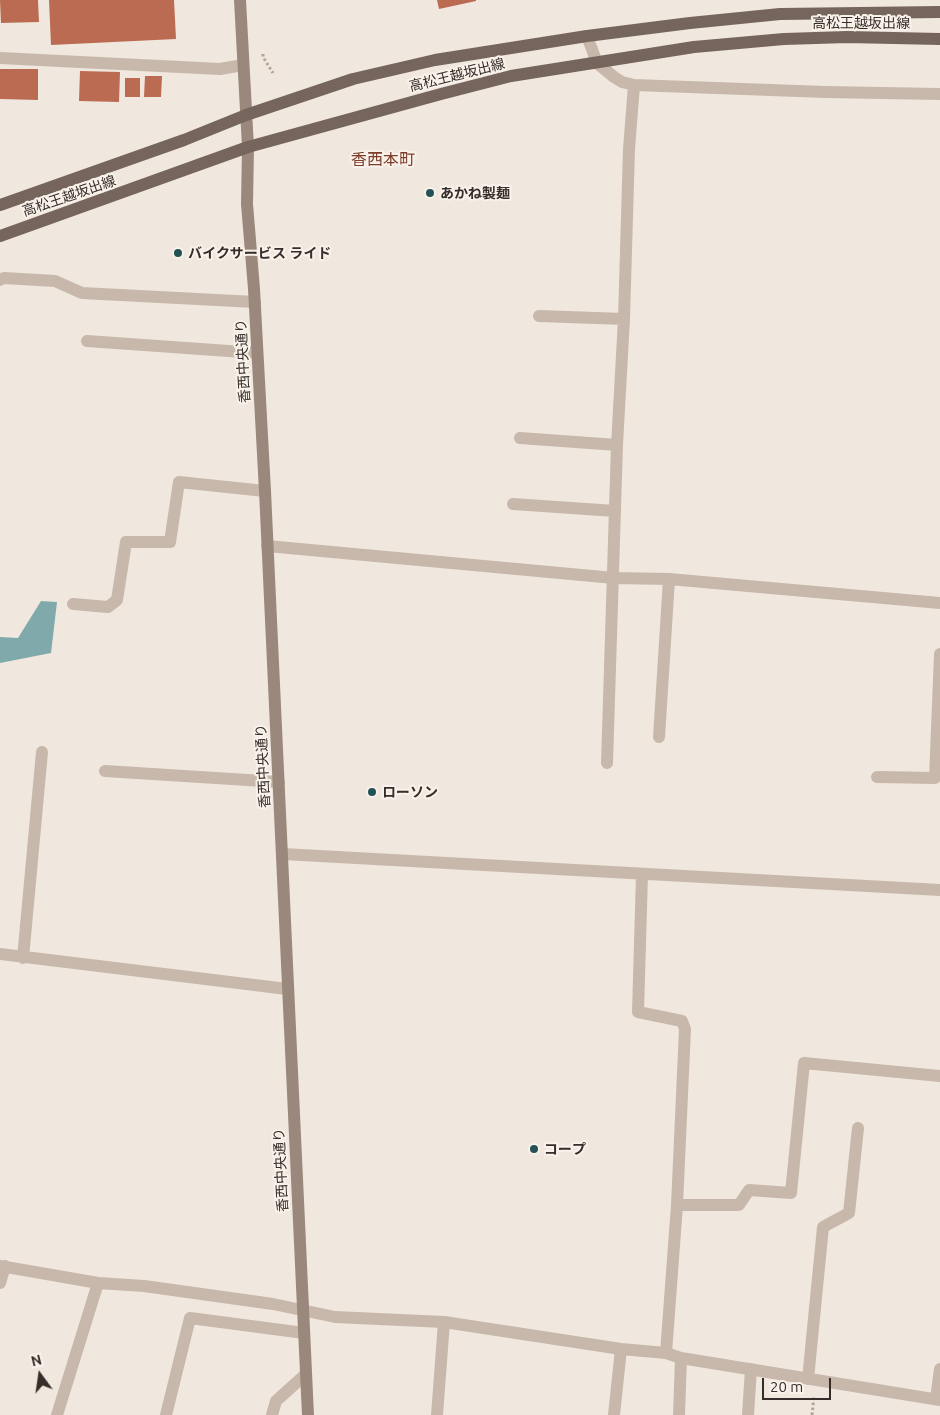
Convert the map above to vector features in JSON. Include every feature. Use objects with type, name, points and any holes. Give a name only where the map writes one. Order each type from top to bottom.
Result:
[{"type":"main road","name":"高松王越坂出線","points":[[0,204],[184,140],[246,115],[353,79],[435,60],[587,36],[780,14],[940,12]]},
{"type":"main road","name":"高松王越坂出線","points":[[0,236],[248,147],[511,76],[694,47],[784,39],[847,37],[940,39]]},
{"type":"street","name":"香西中央通り","points":[[240,0],[248,147],[247,204],[265,491],[308,1415]]},
{"type":"street","points":[[587,36],[597,62],[622,82],[634,84],[824,92],[940,94]]},
{"type":"street","points":[[0,58],[220,69],[244,65]]},
{"type":"street","points":[[607,763],[617,445],[624,319],[629,149],[634,84]]},
{"type":"street","points":[[0,280],[4,278],[56,281],[82,293],[254,302]]},
{"type":"street","points":[[539,316],[624,319]]},
{"type":"street","points":[[87,341],[257,353]]},
{"type":"street","points":[[520,438],[617,445]]},
{"type":"street","points":[[73,604],[108,607],[117,600],[126,542],[170,542],[179,482],[265,491]]},
{"type":"street","points":[[512,504],[615,511]]},
{"type":"street","points":[[267,546],[614,578],[670,579],[940,603]]},
{"type":"street","points":[[659,738],[670,579]]},
{"type":"street","points":[[877,777],[934,778],[940,654]]},
{"type":"street","points":[[23,958],[42,752]]},
{"type":"street","points":[[105,771],[279,782]]},
{"type":"street","points":[[282,854],[940,890]]},
{"type":"street","points":[[642,875],[638,1012],[682,1021],[685,1029],[678,1205],[666,1352]]},
{"type":"street","points":[[0,954],[287,990]]},
{"type":"street","points":[[678,1205],[739,1205],[749,1190],[791,1193],[804,1063],[940,1076]]},
{"type":"street","points":[[808,1379],[823,1227],[849,1213],[858,1128]]},
{"type":"street","points":[[0,1283],[2,1266],[98,1283],[144,1286],[273,1304],[335,1317],[444,1322],[621,1349],[666,1352],[681,1358],[938,1399],[940,1369]]},
{"type":"street","points":[[57,1415],[98,1283]]},
{"type":"street","points":[[166,1415],[190,1318],[304,1333]]},
{"type":"street","points":[[437,1415],[444,1322]]},
{"type":"street","points":[[614,1415],[621,1349]]},
{"type":"street","points":[[679,1415],[681,1358]]},
{"type":"street","points":[[748,1415],[751,1369]]},
{"type":"street","points":[[272,1415],[276,1401],[306,1374]]},
{"type":"path","points":[[262,48],[263,57],[272,73]]},
{"type":"water","points":[[41,601],[57,602],[51,653],[0,663],[0,637],[18,638]]},
{"type":"building","points":[[0,0],[38,0],[39,22],[1,23]]},
{"type":"building","points":[[49,0],[174,0],[176,39],[51,45]]},
{"type":"building","points":[[437,0],[476,0],[476,1],[439,9]]},
{"type":"building","points":[[0,69],[38,69],[38,100],[0,99]]},
{"type":"building","points":[[80,71],[120,72],[119,102],[79,101]]},
{"type":"building","points":[[145,76],[162,76],[161,97],[144,97]]},
{"type":"building","points":[[125,78],[140,78],[140,97],[125,97]]},
{"type":"place","name":"あかね製麺","points":[[430,193]]},
{"type":"place","name":"バイクサービス ライド","points":[[178,253]]},
{"type":"place","name":"ローソン","points":[[372,792]]},
{"type":"place","name":"コープ","points":[[534,1149]]},
{"type":"district","name":"香西本町","points":[[383,160]]}]
